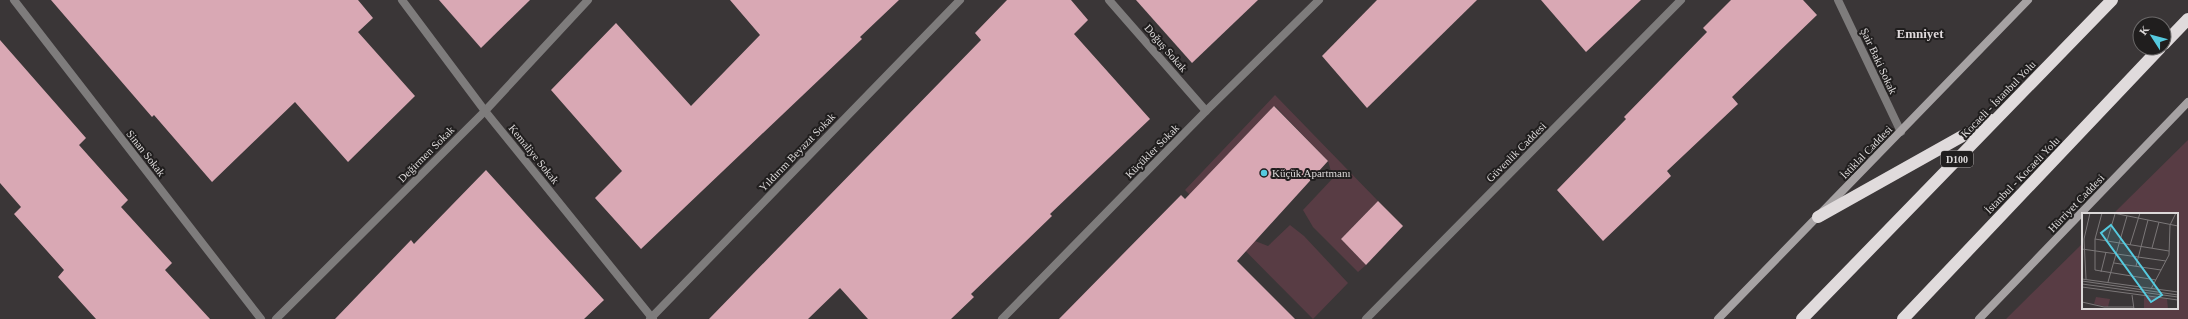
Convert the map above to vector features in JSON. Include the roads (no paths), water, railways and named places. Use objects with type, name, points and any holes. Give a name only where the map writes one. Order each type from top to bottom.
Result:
[{"type":"highway","name":"Kocaeli - İstanbul Yolu","points":[[1802,319],[2112,0]]},
{"type":"highway","points":[[2172,36],[2188,19]]},
{"type":"highway","name":"İstanbul - Kocaeli Yolu","points":[[1903,319],[2152,56]]},
{"type":"highway","points":[[1818,217],[2002,113]]},
{"type":"main road","name":"İstiklal Caddesi","points":[[1718,319],[2028,0]]},
{"type":"main road","name":"Hürriyet Caddesi","points":[[1979,319],[2188,102]]},
{"type":"street","name":"Sinan Sokak","points":[[14,0],[261,319]]},
{"type":"street","name":"Kemaliye Sokak","points":[[402,0],[485,111],[651,318]]},
{"type":"street","name":"Değirmen Sokak","points":[[276,319],[485,111],[588,0]]},
{"type":"street","name":"Yıldırım Beyazıt Sokak","points":[[651,318],[960,0]]},
{"type":"street","name":"Doğuş Sokak","points":[[1109,0],[1206,111]]},
{"type":"street","name":"Küçükler Sokak","points":[[1002,319],[1206,111],[1319,0]]},
{"type":"street","name":"Güvenlik Caddesi","points":[[1366,319],[1681,0]]},
{"type":"street","name":"Şair Baki Sokak","points":[[1838,0],[1901,132]]},
{"type":"place","name":"Küçük Apartmanı","points":[[1264,173]]},
{"type":"district","name":"Emniyet","points":[[1920,33]]}]
